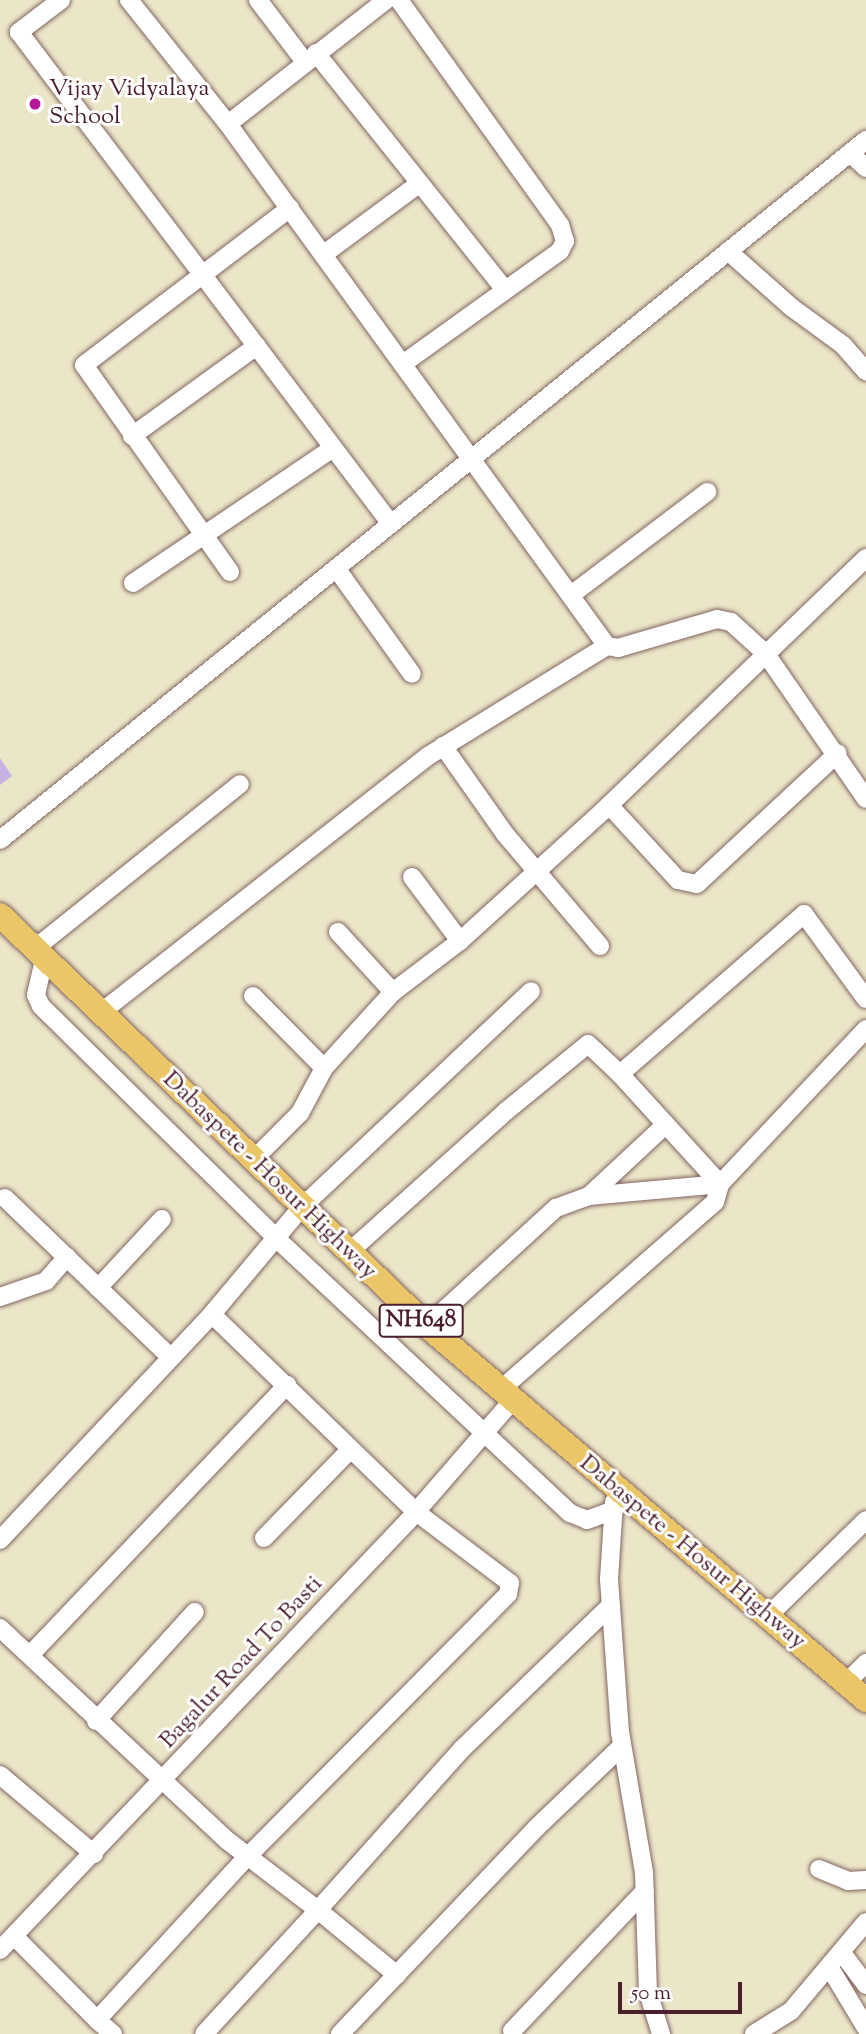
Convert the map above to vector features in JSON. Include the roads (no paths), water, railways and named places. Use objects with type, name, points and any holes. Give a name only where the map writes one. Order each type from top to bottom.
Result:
[{"type":"highway","name":"Dabaspete - Hosur Highway","points":[[0,915],[38,955],[348,1253],[614,1499],[768,1616],[866,1700]]},
{"type":"street","points":[[61,0],[19,32],[204,273],[332,450],[391,524]]},
{"type":"street","points":[[129,0],[228,124],[607,646]]},
{"type":"street","points":[[258,0],[420,183],[505,290]]},
{"type":"street","points":[[228,124],[386,0]]},
{"type":"street","points":[[399,0],[559,225],[565,241],[560,251],[404,363]]},
{"type":"street","points":[[0,840],[866,140]]},
{"type":"street","points":[[850,153],[866,168]]},
{"type":"street","points":[[324,254],[420,183]]},
{"type":"street","points":[[230,572],[84,365],[290,208]]},
{"type":"street","points":[[729,251],[791,307],[843,345],[866,371]]},
{"type":"street","points":[[132,436],[257,346]]},
{"type":"street","points":[[133,583],[332,450]]},
{"type":"street","points":[[571,595],[707,492]]},
{"type":"street","points":[[252,1161],[300,1113],[324,1068],[393,992],[460,941],[609,805],[866,558]]},
{"type":"street","points":[[336,568],[412,674]]},
{"type":"street","points":[[99,1014],[443,746],[607,646],[618,648],[726,619],[766,654],[838,753],[866,799]]},
{"type":"street","points":[[443,746],[505,834],[600,946]]},
{"type":"street","points":[[609,805],[678,880],[697,884],[838,753]]},
{"type":"street","points":[[240,784],[38,955],[36,995],[41,1006],[276,1238],[570,1513],[587,1520],[614,1499]]},
{"type":"street","points":[[412,877],[460,941]]},
{"type":"street","points":[[620,1074],[804,914],[866,999]]},
{"type":"street","points":[[338,932],[393,992]]},
{"type":"street","points":[[0,1540],[212,1314],[302,1208],[531,991]]},
{"type":"street","points":[[253,996],[324,1068]]},
{"type":"street","name":"Bagalur Road To Basti","points":[[0,1950],[163,1782],[416,1512],[483,1434],[505,1396],[715,1202],[720,1184],[866,1029]]},
{"type":"street","points":[[348,1253],[505,1112],[588,1044],[620,1074],[664,1126],[720,1184]]},
{"type":"street","points":[[589,1196],[664,1126]]},
{"type":"street","points":[[427,1326],[556,1208],[589,1196],[720,1184]]},
{"type":"street","points":[[5,1198],[170,1357]]},
{"type":"street","points":[[98,1288],[162,1219]]},
{"type":"street","points":[[0,1297],[46,1280],[67,1257]]},
{"type":"street","points":[[97,2020],[248,1856],[508,1594],[510,1583],[416,1512],[212,1314]]},
{"type":"street","points":[[30,1655],[287,1385]]},
{"type":"street","points":[[264,1538],[350,1450]]},
{"type":"street","points":[[614,1499],[611,1605],[622,1746],[645,1891],[648,1992],[661,2034]]},
{"type":"street","points":[[768,1616],[866,1520]]},
{"type":"street","points":[[204,2034],[462,1749],[611,1605]]},
{"type":"street","points":[[96,1721],[195,1612]]},
{"type":"street","points":[[0,1629],[163,1782],[248,1856],[397,1975]]},
{"type":"street","points":[[845,1684],[866,1663]]},
{"type":"street","points":[[340,2034],[537,1826],[622,1746]]},
{"type":"street","points":[[0,1775],[94,1854]]},
{"type":"street","points":[[819,1869],[848,1881],[866,1880]]},
{"type":"street","points":[[512,2031],[645,1891]]},
{"type":"street","points":[[754,2034],[791,2011],[831,1968],[866,1922]]},
{"type":"street","points":[[15,1937],[113,2034]]},
{"type":"street","points":[[842,1953],[866,1985]]},
{"type":"street","points":[[831,1968],[866,2028]]},
{"type":"place","name":"Vijay Vidyalaya School","points":[[35,104]]}]
